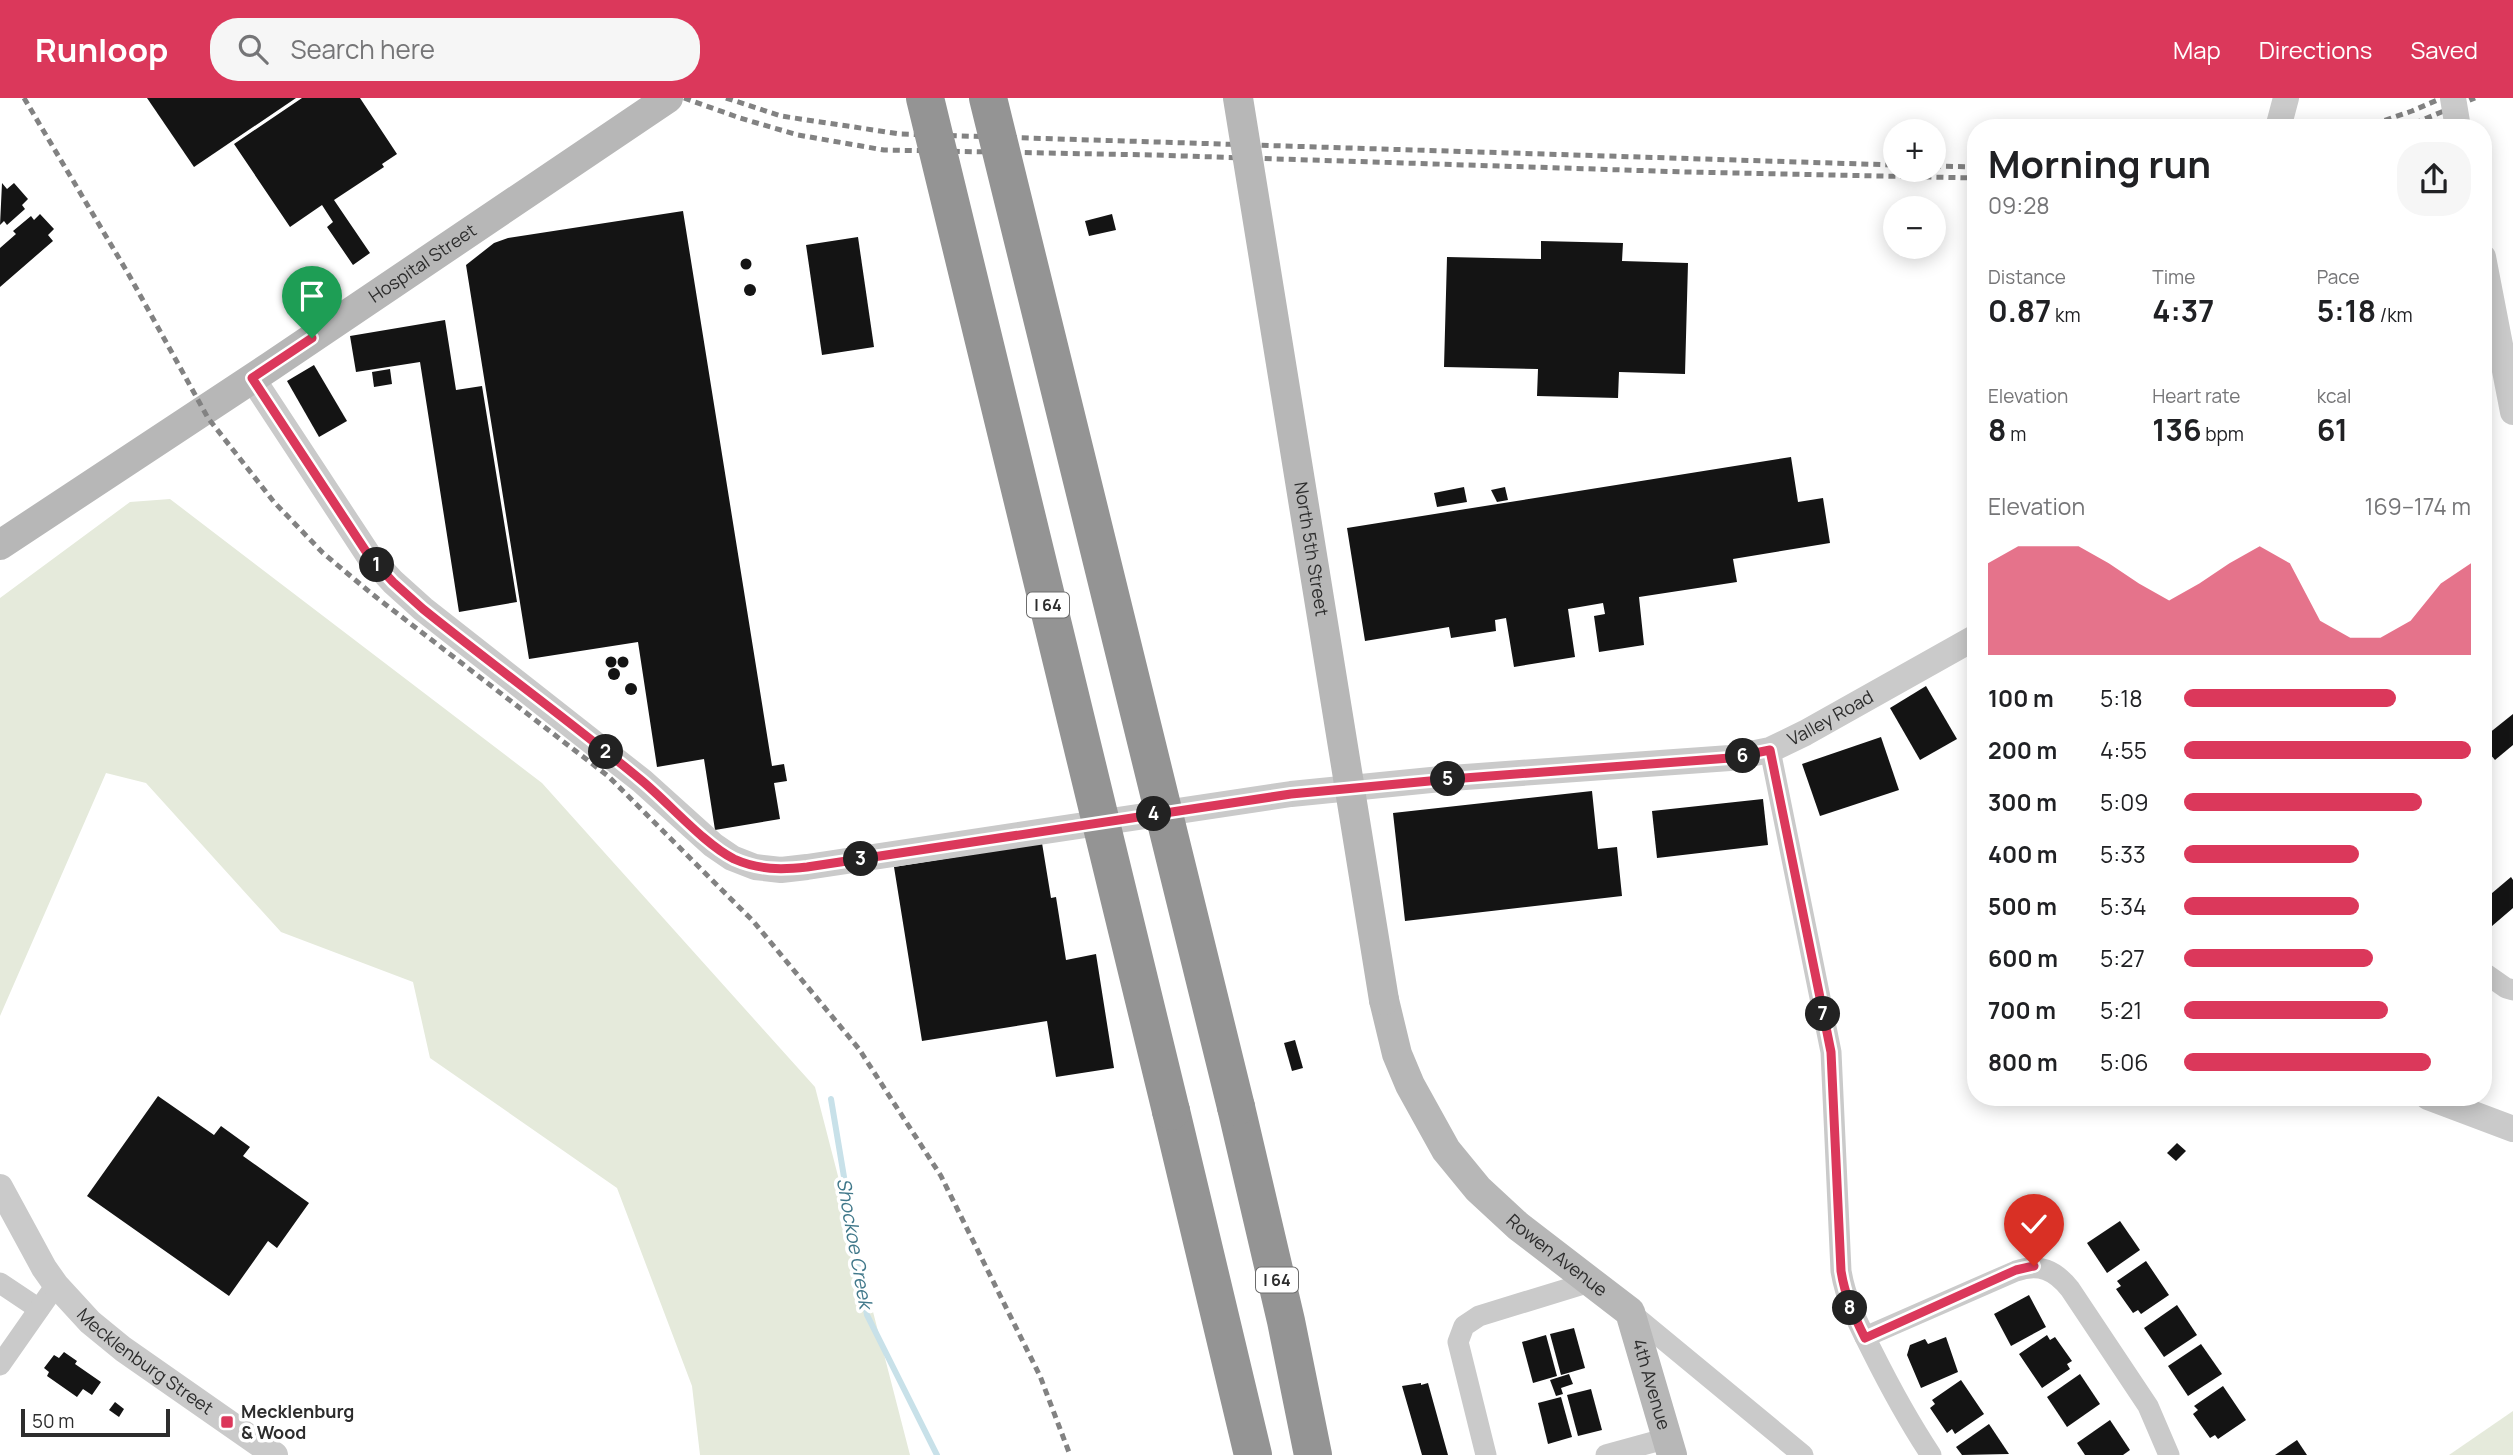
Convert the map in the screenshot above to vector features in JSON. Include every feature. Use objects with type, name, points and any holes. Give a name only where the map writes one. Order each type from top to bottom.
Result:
[{"type":"highway","name":"I 64","points":[[925,98],[1253,1455]]},
{"type":"highway","name":"I 64","points":[[988,98],[1236,1107],[1286,1321],[1313,1455]]},
{"type":"main road","name":"North 5th Street","points":[[1238,98],[1384,1000]]},
{"type":"main road","name":"Hospital Street","points":[[0,545],[663,99]]},
{"type":"main road","name":"Rowen Avenue","points":[[1384,1000],[1388,1023],[1406,1074],[1446,1150],[1478,1189],[1508,1217],[1630,1312]]},
{"type":"main road","name":"4th Avenue","points":[[1630,1312],[1670,1447]]},
{"type":"street","points":[[2280,119],[2286,98]]},
{"type":"street","points":[[2452,98],[2456,119]]},
{"type":"street","points":[[2492,304],[2513,412]]},
{"type":"street","name":"Valley Road","points":[[252,378],[369,556],[393,582],[432,616],[642,780],[713,845],[732,858],[755,867],[781,870],[807,867],[1291,794],[1730,758],[1770,750],[1967,644]]},
{"type":"street","points":[[1770,750],[1831,1052],[1844,1291],[1891,1389],[1931,1455]]},
{"type":"street","points":[[2492,978],[2513,990]]},
{"type":"street","points":[[2452,1106],[2513,1129]]},
{"type":"street","name":"Mecklenburg Street","points":[[0,1187],[27,1239],[56,1285],[90,1322],[275,1455]]},
{"type":"street","points":[[1865,1338],[2016,1270],[2034,1266],[2048,1269],[2060,1277],[2070,1289],[2148,1406],[2169,1455]]},
{"type":"street","points":[[1486,1455],[1458,1342],[1464,1326],[1479,1316],[1590,1282]]},
{"type":"street","points":[[0,1283],[38,1310]]},
{"type":"street","points":[[0,1365],[56,1285]]},
{"type":"street","name":"Rowen Avenue","points":[[1630,1312],[1803,1455]]},
{"type":"street","points":[[1606,1455],[1670,1447]]},
{"type":"shaded area","points":[[170,499],[542,783],[815,1087],[910,1455],[700,1455],[692,1386],[617,1188],[430,1058],[413,982],[281,932],[146,783],[106,773],[0,1016],[0,598],[130,502]]},
{"type":"shaded area","points":[[2513,1411],[2513,1455],[2449,1455]]},
{"type":"building","points":[[147,98],[296,98],[194,167]]},
{"type":"building","points":[[302,98],[360,98],[397,154],[382,164],[384,167],[334,200],[370,253],[353,265],[327,227],[333,222],[322,205],[290,227],[234,144]]},
{"type":"building","points":[[2,183],[7,189],[14,183],[28,199],[22,205],[25,209],[7,225],[4,221],[0,225]]},
{"type":"building","points":[[683,211],[772,766],[784,764],[787,781],[774,783],[780,819],[715,830],[704,759],[657,767],[638,642],[529,659],[466,265],[494,243],[508,238]]},
{"type":"building","points":[[40,214],[54,229],[48,235],[53,241],[0,287],[0,248],[16,234],[13,231],[31,216],[34,220]]},
{"type":"building","points":[[1112,214],[1116,230],[1089,236],[1085,221]]},
{"type":"building","points":[[858,237],[874,347],[822,355],[806,245]]},
{"type":"building","points":[[1541,241],[1623,243],[1622,261],[1688,263],[1685,374],[1619,372],[1618,398],[1537,396],[1538,369],[1444,367],[1447,257],[1541,259]]},
{"type":"building","points":[[746,258],[752,264],[746,270],[740,264]]},
{"type":"building","points":[[750,284],[756,290],[750,296],[744,290]]},
{"type":"building","points":[[445,320],[456,390],[482,386],[517,602],[459,612],[420,362],[356,372],[350,336]]},
{"type":"building","points":[[314,365],[347,421],[319,437],[287,381]]},
{"type":"building","points":[[390,369],[392,384],[374,387],[372,372]]},
{"type":"building","points":[[1791,457],[1798,502],[1823,498],[1830,543],[1733,559],[1737,582],[1639,597],[1644,645],[1599,652],[1594,616],[1605,614],[1603,603],[1568,609],[1575,657],[1514,667],[1506,618],[1495,620],[1496,631],[1451,638],[1449,627],[1365,641],[1347,528]]},
{"type":"building","points":[[1464,487],[1467,502],[1437,507],[1434,493]]},
{"type":"building","points":[[1505,487],[1508,500],[1497,502],[1491,490]]},
{"type":"building","points":[[611,656],[617,662],[611,668],[605,662]]},
{"type":"building","points":[[623,657],[627,658],[627,666],[623,667],[619,666],[618,662],[619,658]]},
{"type":"building","points":[[614,668],[620,674],[614,680],[608,674]]},
{"type":"building","points":[[631,683],[637,689],[631,695],[625,689]]},
{"type":"building","points":[[1926,686],[1957,739],[1920,760],[1890,708]]},
{"type":"building","points":[[2513,714],[2513,745],[2495,760],[2492,756],[2492,731]]},
{"type":"building","points":[[1881,737],[1899,790],[1820,816],[1802,764]]},
{"type":"building","points":[[1592,791],[1598,849],[1617,847],[1622,896],[1405,921],[1393,813]]},
{"type":"building","points":[[1763,799],[1768,845],[1657,858],[1652,811]]},
{"type":"building","points":[[1042,843],[1051,898],[1056,897],[1066,960],[1096,954],[1114,1068],[1056,1077],[1047,1021],[922,1041],[894,867]]},
{"type":"building","points":[[2511,877],[2513,908],[2492,926],[2492,893]]},
{"type":"building","points":[[1295,1040],[1303,1068],[1292,1071],[1284,1043]]},
{"type":"building","points":[[158,1096],[214,1135],[221,1126],[250,1147],[243,1156],[309,1203],[277,1248],[268,1241],[229,1296],[87,1196]]},
{"type":"building","points":[[2177,1143],[2186,1151],[2176,1161],[2167,1153]]},
{"type":"building","points":[[2120,1221],[2140,1250],[2107,1273],[2087,1243]]},
{"type":"building","points":[[2146,1261],[2169,1295],[2141,1314],[2138,1310],[2133,1313],[2116,1289],[2121,1286],[2117,1281]]},
{"type":"building","points":[[2029,1295],[2046,1327],[2011,1346],[1994,1314]]},
{"type":"building","points":[[2177,1305],[2197,1335],[2164,1357],[2144,1328]]},
{"type":"building","points":[[1574,1328],[1585,1368],[1561,1375],[1550,1334]]},
{"type":"building","points":[[1546,1335],[1557,1376],[1533,1383],[1522,1342]]},
{"type":"building","points":[[2047,1335],[2050,1340],[2055,1337],[2072,1361],[2067,1364],[2070,1369],[2042,1388],[2019,1354]]},
{"type":"building","points":[[1946,1337],[1958,1372],[1921,1388],[1907,1355],[1910,1345],[1925,1339],[1928,1344]]},
{"type":"building","points":[[2201,1344],[2222,1374],[2188,1396],[2168,1366]]},
{"type":"building","points":[[64,1352],[77,1361],[75,1364],[101,1382],[92,1395],[83,1389],[77,1397],[47,1376],[49,1372],[44,1368],[54,1355],[59,1358]]},
{"type":"building","points":[[1569,1374],[1573,1384],[1561,1388],[1563,1394],[1556,1396],[1550,1380]]},
{"type":"building","points":[[2080,1374],[2100,1404],[2067,1427],[2047,1397]]},
{"type":"building","points":[[1961,1380],[1984,1414],[1955,1434],[1952,1429],[1947,1433],[1930,1408],[1935,1404],[1932,1400]]},
{"type":"building","points":[[1428,1383],[1448,1455],[1422,1455],[1402,1386]]},
{"type":"building","points":[[2223,1386],[2246,1420],[2218,1439],[2215,1435],[2210,1438],[2193,1414],[2198,1410],[2194,1406]]},
{"type":"building","points":[[1591,1389],[1602,1430],[1578,1436],[1567,1395]]},
{"type":"building","points":[[1561,1397],[1572,1437],[1548,1444],[1538,1403]]},
{"type":"building","points":[[115,1402],[124,1409],[119,1417],[109,1410]]},
{"type":"building","points":[[2110,1420],[2130,1450],[2123,1455],[2085,1455],[2077,1443]]},
{"type":"building","points":[[1989,1424],[2009,1454],[1962,1455],[1956,1447]]},
{"type":"building","points":[[2297,1440],[2307,1455],[2275,1455]]},
{"type":"waterway","name":"Shockoe Creek","points":[[831,1099],[867,1315],[937,1455]]},
{"type":"railway","points":[[24,98],[129,275],[208,418],[274,502],[323,553],[372,594],[608,776],[753,921],[859,1049],[941,1176],[1040,1376],[1070,1455]]},
{"type":"railway","points":[[684,98],[798,135],[884,150],[1967,178]]},
{"type":"railway","points":[[726,98],[781,116],[900,134],[1883,165]]},
{"type":"railway","points":[[2388,119],[2442,98]]},
{"type":"railway","points":[[2425,119],[2475,98]]},
{"type":"railway","points":[[1946,166],[1967,167]]},
{"type":"place","name":"Mecklenburg & Wood","points":[[227,1422]]},
{"type":"route","points":[[312,338],[252,378],[369,556],[423,609],[642,780],[713,845],[732,858],[755,867],[781,870],[807,867],[1291,794],[1730,758],[1770,750],[1831,1052],[1844,1291],[1865,1338],[2016,1270],[2034,1266]]}]
